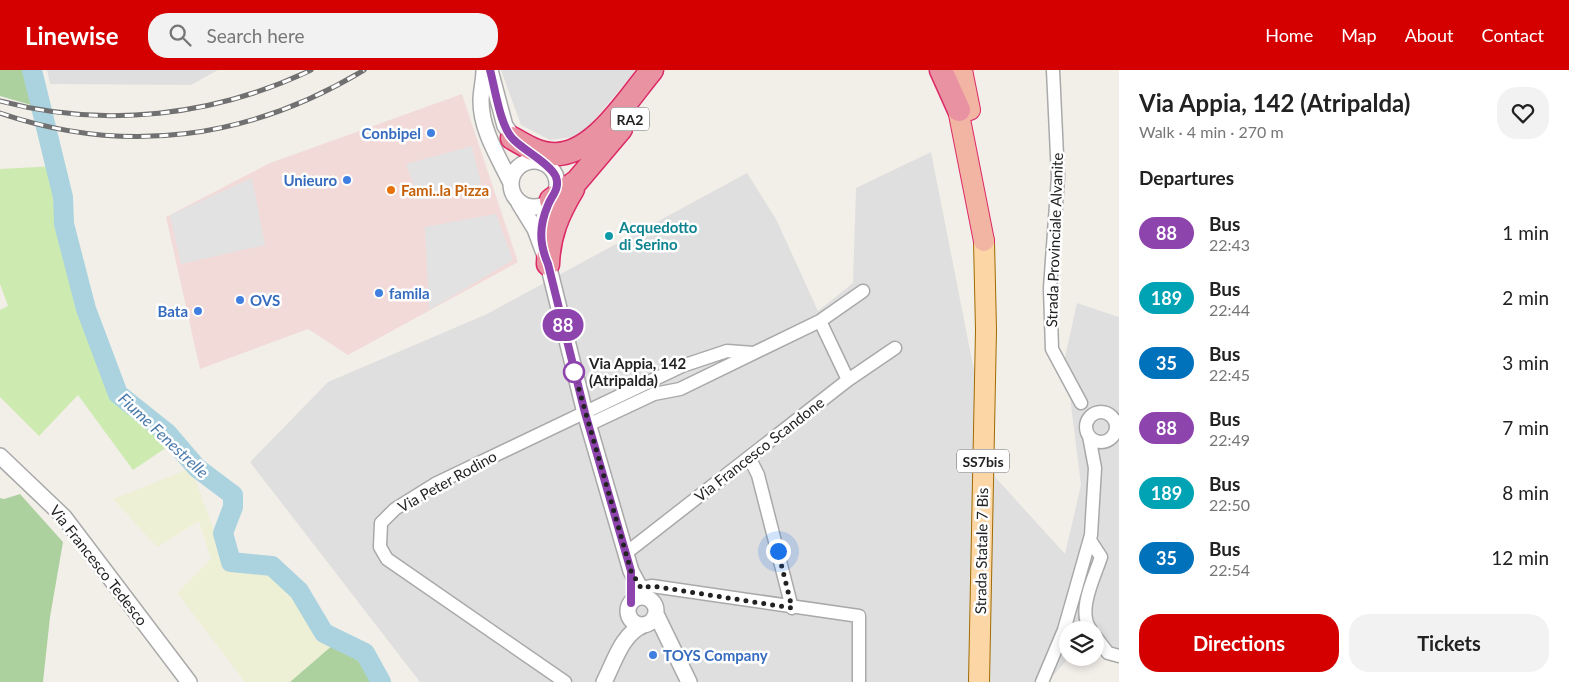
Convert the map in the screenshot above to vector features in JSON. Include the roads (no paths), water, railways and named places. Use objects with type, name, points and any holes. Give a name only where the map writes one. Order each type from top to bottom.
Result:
[{"type":"highway","name":"RA2","points":[[583,174],[669,70]]},
{"type":"highway","points":[[941,70],[964,109]]},
{"type":"highway","name":"SS7bis","points":[[949,70],[964,109]]},
{"type":"highway","name":"SS7bis","points":[[962,70],[964,109],[984,241]]},
{"type":"highway","points":[[542,162],[580,156],[591,147],[647,76]]},
{"type":"highway","points":[[512,138],[531,148],[550,154],[559,154],[581,147],[599,135]]},
{"type":"highway","points":[[550,201],[583,174]]},
{"type":"highway","points":[[544,254],[554,225],[583,174]]},
{"type":"main road","name":"Strada Statale 7 Bis","points":[[980,682],[986,330],[984,241]]},
{"type":"street","points":[[484,70],[481,100],[486,128],[510,181],[512,195],[528,217],[544,254]]},
{"type":"street","points":[[490,70],[505,126],[512,138],[550,167],[556,179],[555,194],[550,201],[541,228],[544,254],[586,419],[631,571],[636,601],[635,624],[650,621],[664,631],[689,682]]},
{"type":"street","name":"Strada Provinciale Alvanite","points":[[1053,70],[1058,177],[1050,288],[1052,349],[1081,403],[1094,468]]},
{"type":"street","points":[[510,181],[517,167],[532,161],[542,162]]},
{"type":"street","points":[[519,203],[532,208],[550,201]]},
{"type":"street","points":[[586,419],[660,392],[680,389],[820,321],[863,291]]},
{"type":"street","points":[[820,321],[848,380]]},
{"type":"street","name":"Via Francesco Scandone","points":[[626,553],[848,380],[895,348]]},
{"type":"street","points":[[586,419],[652,380],[682,366],[728,351],[754,353]]},
{"type":"street","points":[[652,380],[660,392]]},
{"type":"street","points":[[1081,403],[1101,412],[1115,428]]},
{"type":"street","points":[[1101,412],[1093,415],[1088,431],[1098,441],[1115,428]]},
{"type":"street","name":"Via Peter Rodino","points":[[565,682],[387,559],[380,547],[379,538],[381,523],[395,509],[435,484],[518,443],[586,419]]},
{"type":"street","points":[[1042,682],[1064,630],[1090,540],[1094,468],[1115,428]]},
{"type":"street","name":"Via Francesco Tedesco","points":[[0,456],[64,517],[189,682]]},
{"type":"street","points":[[749,457],[758,474],[792,608]]},
{"type":"street","points":[[1087,621],[1085,609],[1101,557],[1090,540]]},
{"type":"street","points":[[604,682],[626,638],[636,601],[652,586],[792,608],[859,616],[859,682]]},
{"type":"street","points":[[626,638],[634,630],[650,621],[655,605],[636,601]]},
{"type":"street","points":[[1104,648],[1108,653],[1119,656]]},
{"type":"waterway","name":"Fiume Fenestrelle","points":[[32,70],[63,197],[64,224],[86,309],[118,394],[167,433],[197,468],[233,495],[233,507],[223,533],[231,562],[272,566],[299,591],[324,633],[365,653],[381,682]]},
{"type":"railway","points":[[0,101],[39,110],[79,114],[119,116],[158,113],[198,107],[237,98],[274,86],[311,70]]},
{"type":"railway","points":[[0,113],[47,126],[94,134],[140,136],[186,134],[232,125],[277,112],[321,93],[364,70]]},
{"type":"place","name":"Conbipel","points":[[431,133]]},
{"type":"place","name":"Unieuro","points":[[347,180]]},
{"type":"place","name":"Fami..la Pizza","points":[[391,190]]},
{"type":"place","name":"Acquedotto di Serino","points":[[609,236]]},
{"type":"place","name":"famila","points":[[379,293]]},
{"type":"place","name":"OVS","points":[[240,300]]},
{"type":"place","name":"Bata","points":[[198,311]]},
{"type":"place","name":"Via Appia, 142 (Atripalda)","points":[[574,372]]},
{"type":"place","name":"TOYS Company","points":[[653,655]]}]
